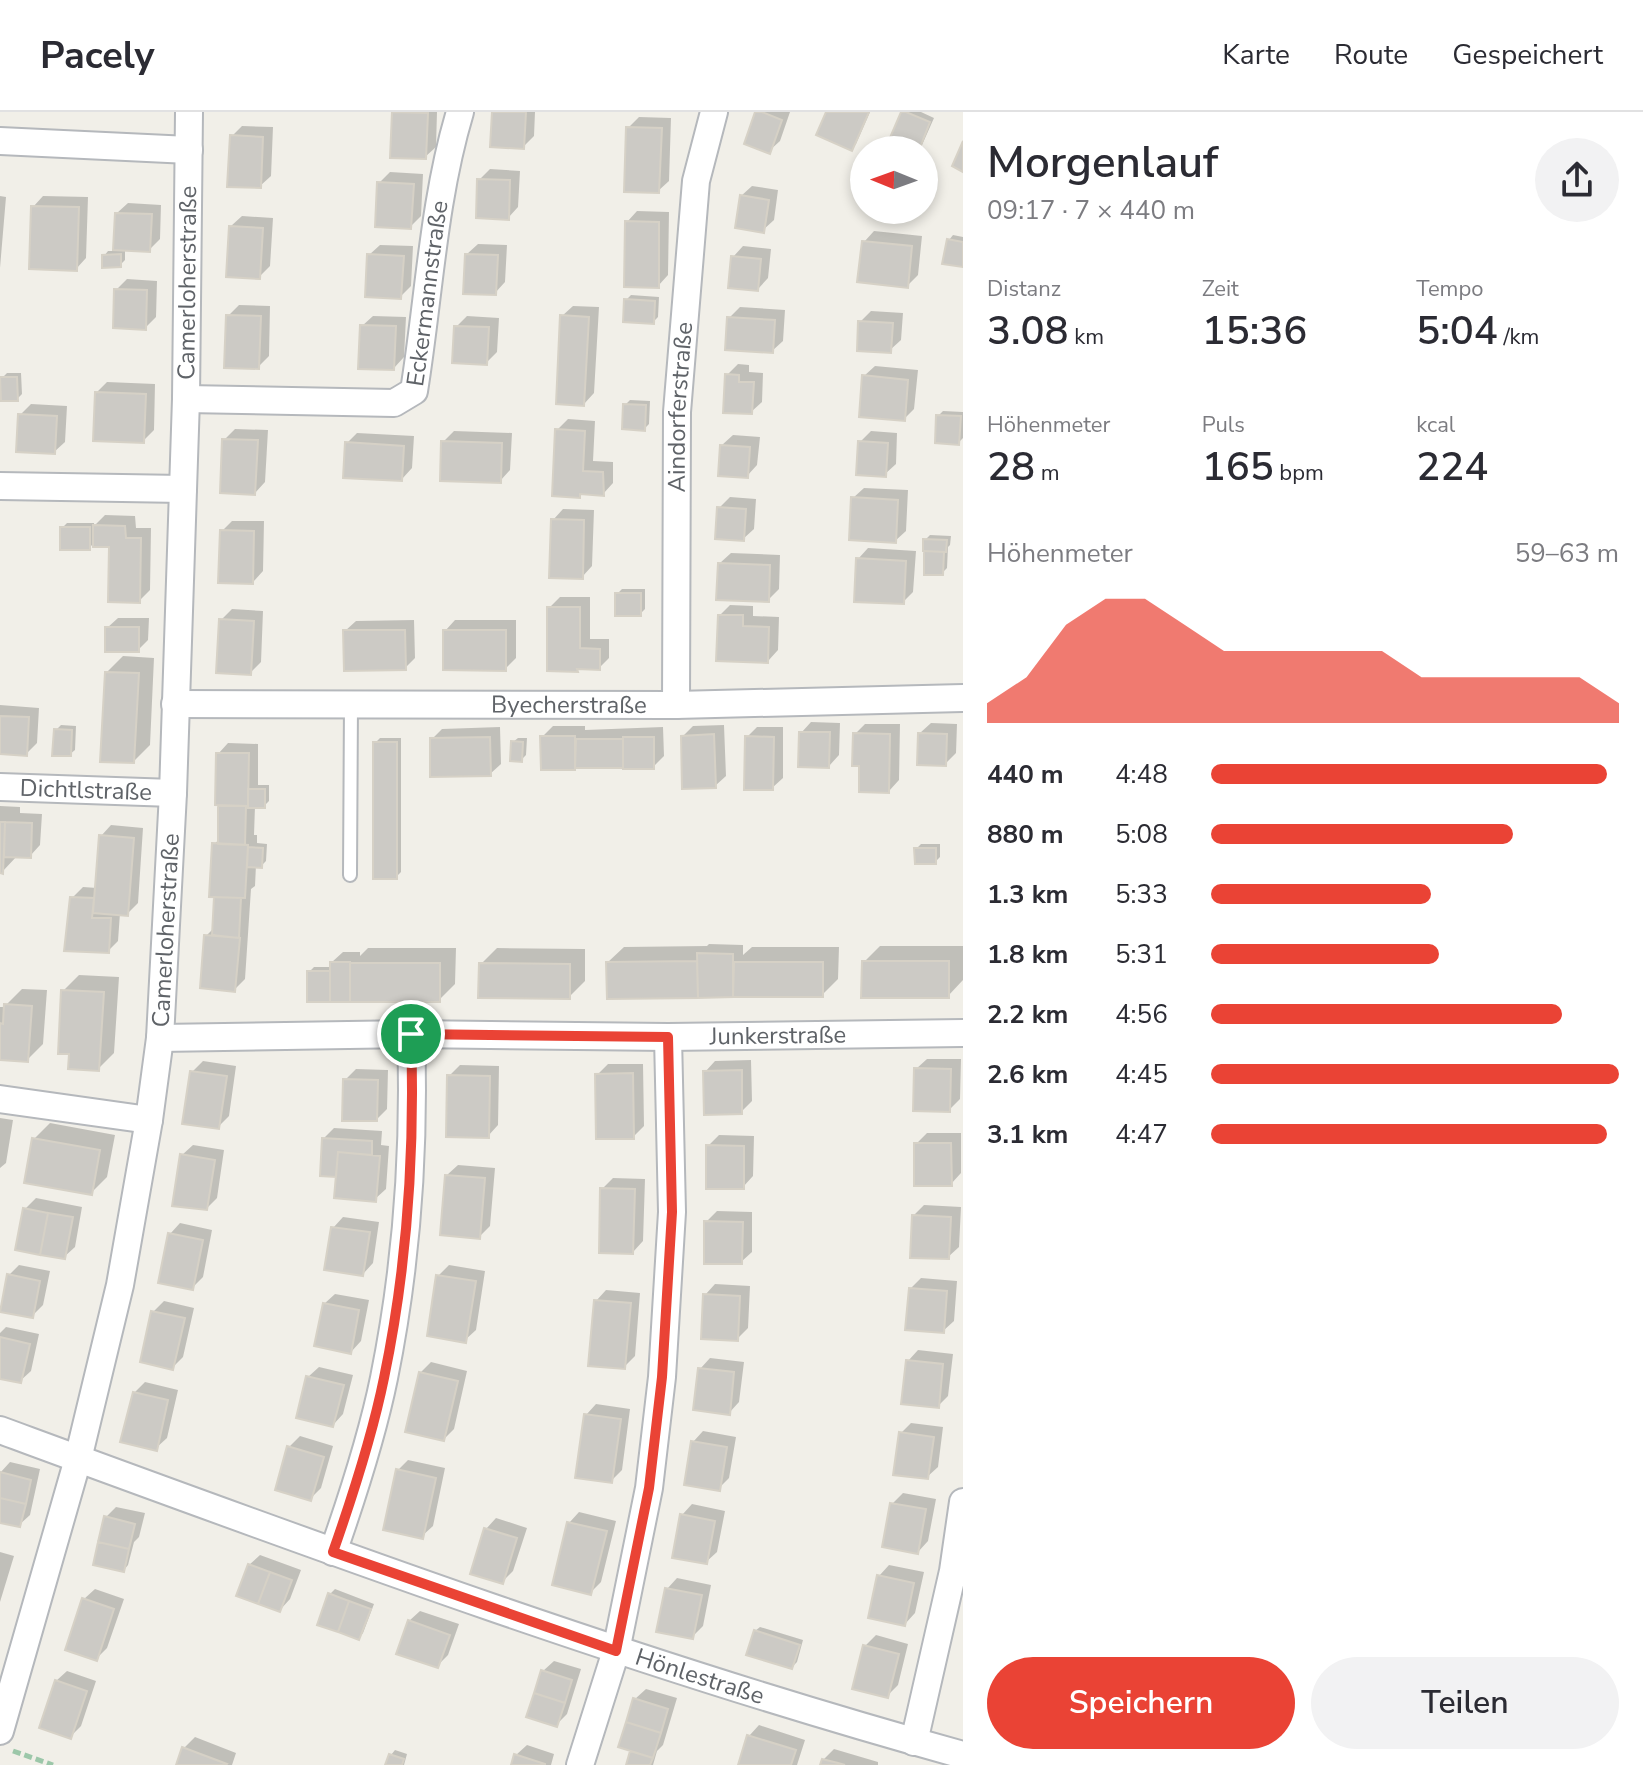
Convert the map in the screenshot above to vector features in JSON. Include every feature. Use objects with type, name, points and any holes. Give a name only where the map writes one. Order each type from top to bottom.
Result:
[{"type":"street","name":"Camerloherstraße","points":[[0,1731],[78,1459],[120,1285],[160,1038],[173,793],[186,399],[189,112]]},
{"type":"street","name":"Eckermannstraße","points":[[186,399],[394,403],[414,391],[436,225],[460,112]]},
{"type":"street","name":"Aindorferstraße","points":[[676,705],[677,412],[696,181],[714,112]]},
{"type":"street","points":[[0,141],[189,150]]},
{"type":"street","points":[[0,486],[183,489]]},
{"type":"street","name":"Byecherstraße","points":[[175,704],[676,705],[963,698]]},
{"type":"street","name":"Dichtlstraße","points":[[0,787],[173,793]]},
{"type":"street","name":"Junkerstraße","points":[[160,1038],[411,1034],[668,1037],[963,1033]]},
{"type":"street","points":[[333,1552],[359,1476],[384,1378],[399,1290],[408,1224],[412,1158],[411,1034]]},
{"type":"street","points":[[580,1765],[616,1651],[649,1488],[662,1377],[672,1212],[668,1037]]},
{"type":"street","points":[[0,1099],[149,1120]]},
{"type":"street","name":"Hönlestraße","points":[[0,1430],[616,1651],[963,1755]]},
{"type":"street","points":[[914,1742],[953,1571],[963,1502]]},
{"type":"lane","points":[[350,875],[351,703]]},
{"type":"path","points":[[0,1746],[53,1765]]},
{"type":"building","points":[[392,112],[428,113],[426,159],[390,158]]},
{"type":"building","points":[[492,112],[526,112],[524,149],[490,147]]},
{"type":"building","points":[[755,112],[782,120],[770,154],[744,144]]},
{"type":"building","points":[[826,112],[869,112],[859,136],[850,136],[850,150],[816,135]]},
{"type":"building","points":[[901,112],[930,122],[924,136],[891,136]]},
{"type":"building","points":[[626,127],[662,128],[659,193],[624,192]]},
{"type":"building","points":[[230,135],[263,137],[261,188],[227,187]]},
{"type":"building","points":[[963,141],[963,172],[952,166]]},
{"type":"building","points":[[477,179],[510,180],[509,220],[476,218]]},
{"type":"building","points":[[377,182],[414,184],[411,229],[375,227]]},
{"type":"building","points":[[740,195],[769,200],[764,233],[735,228]]},
{"type":"building","points":[[31,206],[79,207],[77,271],[29,269]]},
{"type":"building","points":[[115,213],[152,214],[150,252],[113,250]]},
{"type":"building","points":[[625,221],[659,222],[659,288],[624,287]]},
{"type":"building","points":[[229,226],[263,228],[260,279],[226,277]]},
{"type":"building","points":[[947,239],[963,242],[963,267],[942,264]]},
{"type":"building","points":[[862,241],[912,246],[908,288],[857,282]]},
{"type":"building","points":[[121,254],[121,267],[102,268],[102,255]]},
{"type":"building","points":[[367,254],[404,256],[401,299],[365,297]]},
{"type":"building","points":[[465,254],[498,255],[496,295],[463,294]]},
{"type":"building","points":[[731,256],[761,259],[758,291],[728,288]]},
{"type":"building","points":[[114,289],[147,290],[146,330],[113,328]]},
{"type":"building","points":[[624,299],[655,301],[654,324],[623,322]]},
{"type":"building","points":[[226,315],[261,316],[259,369],[224,368]]},
{"type":"building","points":[[560,315],[589,317],[584,406],[556,404]]},
{"type":"building","points":[[727,317],[775,320],[773,353],[725,350]]},
{"type":"building","points":[[858,321],[893,323],[891,353],[857,351]]},
{"type":"building","points":[[360,325],[396,326],[394,370],[358,369]]},
{"type":"building","points":[[454,326],[489,327],[487,365],[452,363]]},
{"type":"building","points":[[725,374],[739,375],[739,382],[754,382],[752,414],[723,413]]},
{"type":"building","points":[[862,375],[908,380],[905,421],[859,417]]},
{"type":"building","points":[[0,377],[17,377],[18,401],[1,401]]},
{"type":"building","points":[[95,392],[146,394],[144,443],[93,441]]},
{"type":"building","points":[[623,404],[646,405],[645,431],[622,429]]},
{"type":"building","points":[[18,414],[57,416],[55,454],[16,452]]},
{"type":"building","points":[[936,415],[961,416],[959,445],[935,443]]},
{"type":"building","points":[[555,429],[585,431],[583,471],[603,472],[604,496],[552,496]]},
{"type":"building","points":[[222,439],[258,440],[255,495],[220,493]]},
{"type":"building","points":[[441,441],[502,443],[501,483],[440,481]]},
{"type":"building","points":[[858,441],[888,443],[886,477],[856,475]]},
{"type":"building","points":[[345,442],[404,446],[402,481],[343,478]]},
{"type":"building","points":[[720,445],[750,447],[748,478],[718,476]]},
{"type":"building","points":[[851,497],[898,500],[896,543],[849,540]]},
{"type":"building","points":[[717,507],[746,509],[744,541],[715,539]]},
{"type":"building","points":[[551,519],[584,520],[583,579],[549,578]]},
{"type":"building","points":[[93,525],[125,526],[126,538],[141,538],[140,603],[108,602],[109,547],[93,547]]},
{"type":"building","points":[[60,527],[90,527],[90,550],[60,550]]},
{"type":"building","points":[[220,530],[254,531],[253,584],[218,583]]},
{"type":"building","points":[[923,539],[947,540],[946,552],[923,551]]},
{"type":"building","points":[[924,551],[944,552],[943,575],[924,575]]},
{"type":"building","points":[[856,558],[906,561],[904,604],[854,602]]},
{"type":"building","points":[[718,563],[770,565],[769,602],[716,600]]},
{"type":"building","points":[[615,593],[641,593],[641,616],[615,616]]},
{"type":"building","points":[[547,607],[580,607],[580,648],[600,649],[600,670],[547,671]]},
{"type":"building","points":[[718,615],[743,615],[743,626],[769,627],[768,663],[716,661]]},
{"type":"building","points":[[219,619],[254,621],[251,675],[216,673]]},
{"type":"building","points":[[105,627],[139,627],[139,652],[105,652]]},
{"type":"building","points":[[343,630],[405,630],[406,670],[344,671]]},
{"type":"building","points":[[443,630],[506,630],[506,671],[443,670]]},
{"type":"building","points":[[105,672],[139,673],[134,763],[100,762]]},
{"type":"building","points":[[0,716],[29,717],[27,756],[0,754]]},
{"type":"building","points":[[54,729],[72,730],[71,756],[52,756]]},
{"type":"building","points":[[799,732],[830,732],[829,768],[798,767]]},
{"type":"building","points":[[853,733],[890,734],[889,793],[859,792],[859,766],[852,766]]},
{"type":"building","points":[[918,733],[947,734],[946,766],[917,765]]},
{"type":"building","points":[[714,734],[716,788],[682,789],[681,736]]},
{"type":"building","points":[[540,736],[575,736],[575,770],[541,770]]},
{"type":"building","points":[[745,736],[774,737],[773,790],[744,790]]},
{"type":"building","points":[[490,737],[491,776],[430,777],[430,738]]},
{"type":"building","points":[[623,737],[654,737],[654,769],[623,769]]},
{"type":"building","points":[[576,739],[623,739],[623,768],[575,768]]},
{"type":"building","points":[[511,741],[523,742],[522,762],[510,761]]},
{"type":"building","points":[[373,742],[397,742],[397,879],[373,879]]},
{"type":"building","points":[[216,753],[249,753],[248,806],[215,805]]},
{"type":"building","points":[[248,789],[265,789],[265,808],[248,808]]},
{"type":"building","points":[[218,806],[246,806],[245,845],[218,844]]},
{"type":"building","points":[[0,822],[5,822],[3,874],[0,873]]},
{"type":"building","points":[[5,822],[32,823],[31,858],[4,857]]},
{"type":"building","points":[[99,835],[134,838],[128,916],[93,913]]},
{"type":"building","points":[[212,843],[248,845],[245,898],[209,897]]},
{"type":"building","points":[[248,847],[263,848],[262,868],[247,867]]},
{"type":"building","points":[[914,848],[936,848],[936,864],[915,864]]},
{"type":"building","points":[[70,897],[94,898],[92,918],[111,918],[109,953],[64,951]]},
{"type":"building","points":[[214,897],[241,898],[239,938],[212,935]]},
{"type":"building","points":[[204,935],[240,938],[235,992],[200,988]]},
{"type":"building","points":[[697,953],[733,954],[733,997],[698,998]]},
{"type":"building","points":[[697,961],[698,998],[607,999],[606,962]]},
{"type":"building","points":[[862,961],[949,961],[949,998],[861,998]]},
{"type":"building","points":[[330,962],[350,962],[350,1002],[330,1002]]},
{"type":"building","points":[[734,962],[823,962],[823,997],[733,997]]},
{"type":"building","points":[[350,963],[440,963],[440,1002],[350,1002]]},
{"type":"building","points":[[479,963],[570,964],[570,999],[478,998]]},
{"type":"building","points":[[307,971],[330,971],[330,1002],[307,1002]]},
{"type":"building","points":[[61,990],[104,992],[99,1071],[68,1069],[69,1054],[58,1054]]},
{"type":"building","points":[[4,1004],[32,1006],[28,1062],[0,1060],[0,1023],[3,1024]]},
{"type":"building","points":[[914,1068],[951,1069],[950,1112],[913,1111]]},
{"type":"building","points":[[742,1070],[742,1114],[704,1115],[703,1071]]},
{"type":"building","points":[[190,1071],[227,1076],[219,1129],[182,1124]]},
{"type":"building","points":[[633,1073],[634,1139],[596,1139],[595,1074]]},
{"type":"building","points":[[447,1075],[490,1076],[489,1138],[446,1137]]},
{"type":"building","points":[[343,1079],[378,1080],[377,1121],[342,1121]]},
{"type":"building","points":[[32,1138],[100,1150],[92,1195],[24,1183]]},
{"type":"building","points":[[322,1138],[372,1141],[372,1155],[338,1152],[336,1177],[320,1176]]},
{"type":"building","points":[[914,1143],[951,1143],[952,1186],[914,1186]]},
{"type":"building","points":[[706,1145],[744,1146],[744,1189],[706,1189]]},
{"type":"building","points":[[338,1152],[380,1156],[376,1202],[334,1198]]},
{"type":"building","points":[[180,1154],[215,1160],[207,1210],[172,1206]]},
{"type":"building","points":[[445,1175],[485,1178],[480,1239],[440,1235]]},
{"type":"building","points":[[600,1188],[635,1189],[633,1254],[599,1253]]},
{"type":"building","points":[[23,1208],[48,1213],[40,1255],[15,1250]]},
{"type":"building","points":[[48,1213],[73,1217],[65,1259],[40,1255]]},
{"type":"building","points":[[912,1215],[951,1217],[949,1259],[910,1258]]},
{"type":"building","points":[[704,1221],[743,1222],[742,1264],[704,1264]]},
{"type":"building","points":[[331,1227],[370,1232],[363,1276],[324,1270]]},
{"type":"building","points":[[168,1233],[203,1240],[193,1290],[158,1283]]},
{"type":"building","points":[[7,1274],[40,1281],[33,1318],[0,1312]]},
{"type":"building","points":[[436,1275],[476,1281],[466,1343],[427,1336]]},
{"type":"building","points":[[909,1288],[947,1291],[944,1333],[905,1330]]},
{"type":"building","points":[[703,1294],[740,1296],[738,1341],[701,1339]]},
{"type":"building","points":[[594,1300],[631,1303],[625,1369],[588,1366]]},
{"type":"building","points":[[323,1303],[359,1310],[351,1354],[314,1346]]},
{"type":"building","points":[[151,1311],[185,1318],[173,1370],[140,1362]]},
{"type":"building","points":[[0,1337],[30,1344],[21,1383],[0,1379]]},
{"type":"building","points":[[906,1360],[943,1364],[939,1408],[901,1404]]},
{"type":"building","points":[[698,1368],[734,1372],[730,1415],[693,1410]]},
{"type":"building","points":[[419,1372],[458,1381],[444,1441],[405,1432]]},
{"type":"building","points":[[306,1376],[344,1385],[333,1427],[296,1418]]},
{"type":"building","points":[[133,1392],[168,1400],[157,1451],[120,1442]]},
{"type":"building","points":[[584,1414],[621,1419],[612,1483],[575,1478]]},
{"type":"building","points":[[899,1432],[934,1437],[928,1479],[893,1475]]},
{"type":"building","points":[[691,1441],[727,1447],[720,1491],[684,1485]]},
{"type":"building","points":[[287,1446],[324,1457],[311,1501],[275,1490]]},
{"type":"building","points":[[396,1469],[436,1478],[423,1539],[383,1530]]},
{"type":"building","points":[[0,1472],[31,1480],[26,1504],[0,1498]]},
{"type":"building","points":[[0,1498],[26,1504],[20,1527],[0,1523]]},
{"type":"building","points":[[890,1503],[926,1509],[918,1554],[882,1547]]},
{"type":"building","points":[[680,1514],[715,1521],[707,1564],[672,1558]]},
{"type":"building","points":[[104,1516],[135,1524],[129,1549],[98,1542]]},
{"type":"building","points":[[567,1522],[607,1531],[591,1595],[552,1585]]},
{"type":"building","points":[[484,1528],[517,1538],[503,1584],[470,1574]]},
{"type":"building","points":[[98,1542],[129,1549],[124,1572],[93,1565]]},
{"type":"building","points":[[248,1564],[270,1572],[258,1604],[236,1596]]},
{"type":"building","points":[[270,1572],[292,1580],[280,1612],[258,1604]]},
{"type":"building","points":[[877,1575],[914,1583],[905,1626],[868,1618]]},
{"type":"building","points":[[665,1588],[702,1595],[693,1639],[656,1632]]},
{"type":"building","points":[[328,1593],[349,1601],[338,1632],[317,1625]]},
{"type":"building","points":[[82,1598],[114,1609],[97,1661],[65,1650]]},
{"type":"building","points":[[349,1601],[371,1609],[359,1640],[338,1632]]},
{"type":"building","points":[[408,1620],[450,1635],[438,1668],[396,1654]]},
{"type":"building","points":[[754,1630],[800,1645],[792,1669],[746,1655]]},
{"type":"building","points":[[863,1645],[899,1654],[888,1698],[852,1689]]},
{"type":"building","points":[[541,1670],[572,1680],[565,1703],[534,1693]]},
{"type":"building","points":[[55,1680],[87,1691],[71,1739],[39,1728]]},
{"type":"building","points":[[534,1693],[565,1703],[557,1727],[526,1717]]},
{"type":"building","points":[[633,1698],[668,1709],[661,1733],[626,1722]]},
{"type":"building","points":[[626,1722],[661,1733],[653,1758],[618,1747]]},
{"type":"building","points":[[747,1735],[796,1750],[791,1765],[738,1765]]},
{"type":"building","points":[[182,1747],[227,1764],[176,1765]]},
{"type":"building","points":[[630,1751],[653,1758],[650,1765],[626,1765]]},
{"type":"building","points":[[389,1754],[404,1759],[402,1765],[385,1765]]},
{"type":"building","points":[[514,1754],[545,1764],[545,1765],[511,1765]]},
{"type":"building","points":[[822,1759],[838,1763],[845,1765],[820,1765]]},
{"type":"route","points":[[411,1034],[668,1037],[672,1212],[662,1377],[649,1488],[616,1651],[333,1552],[359,1476],[384,1378],[399,1290],[408,1224],[412,1158],[411,1034]]}]
